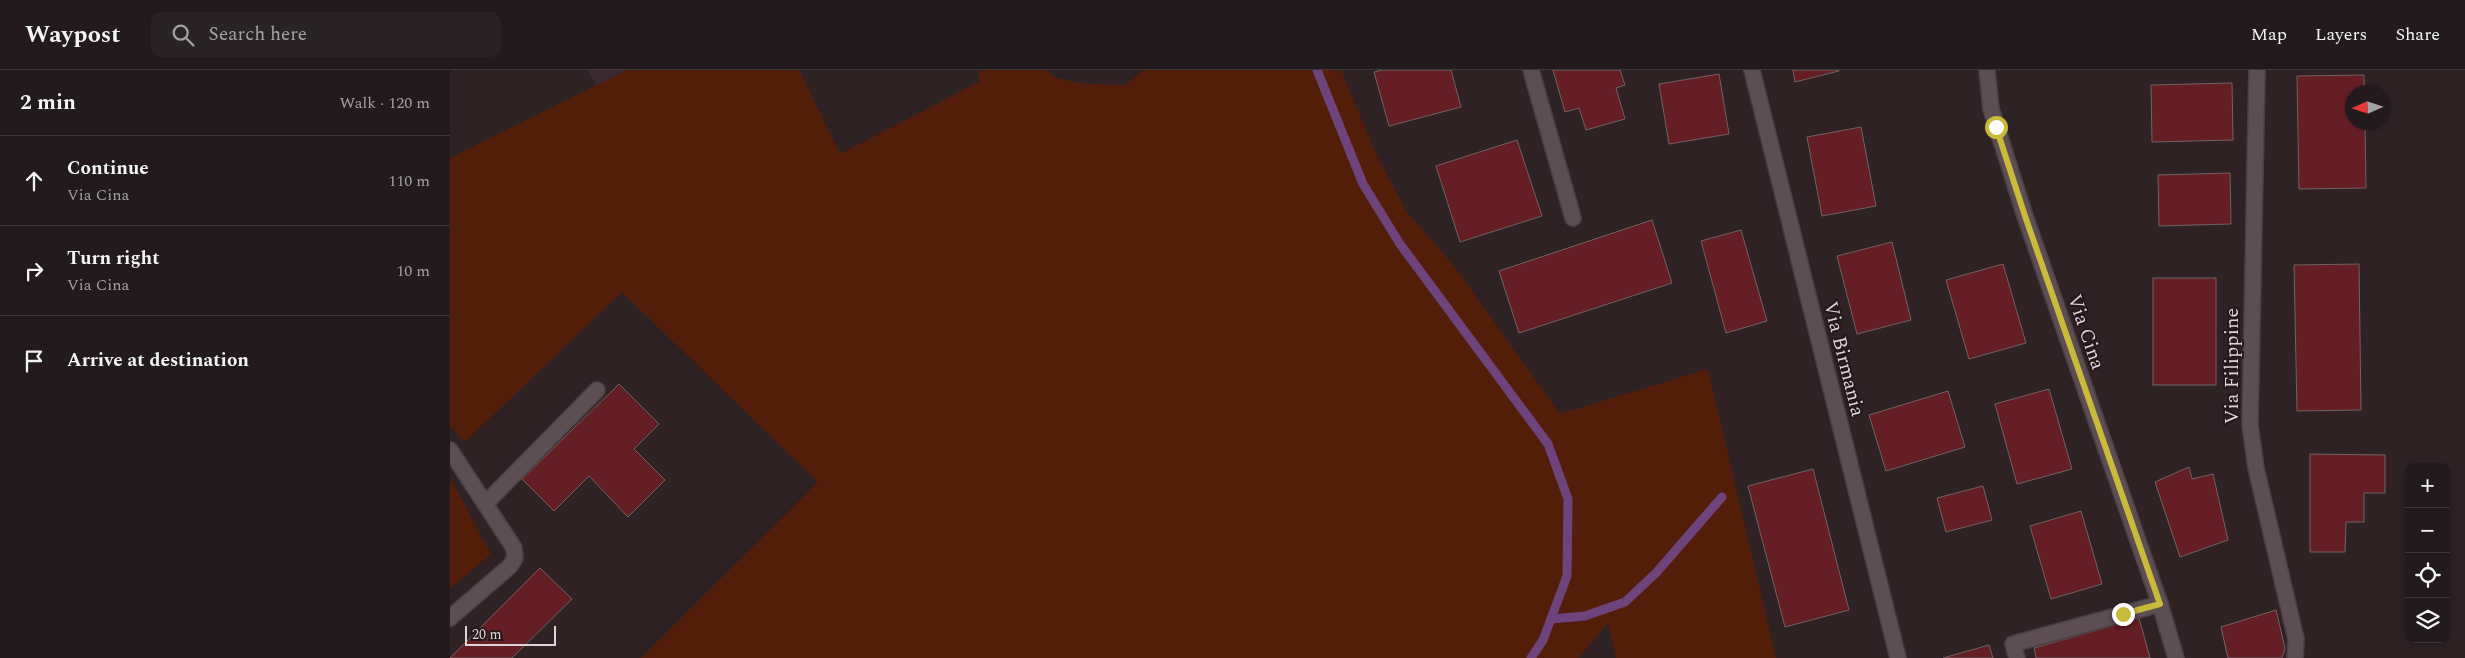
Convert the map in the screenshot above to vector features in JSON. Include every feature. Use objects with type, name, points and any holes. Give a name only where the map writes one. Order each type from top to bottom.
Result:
[{"type":"lane","points":[[1531,70],[1573,218]]},
{"type":"lane","name":"Via Birmania","points":[[1752,70],[1898,658]]},
{"type":"lane","name":"Via Cina","points":[[1987,70],[1991,109],[2025,216],[2160,604],[2176,658]]},
{"type":"lane","name":"Via Filippine","points":[[2257,70],[2250,425],[2256,468],[2296,639],[2294,658]]},
{"type":"lane","points":[[486,504],[597,390]]},
{"type":"lane","points":[[450,450],[514,548],[515,558],[510,566],[450,618]]},
{"type":"lane","points":[[2017,658],[2013,644],[2160,604]]},
{"type":"shaded area","points":[[588,70],[627,70],[597,86]]},
{"type":"shaded area","points":[[627,70],[799,70],[840,154],[979,82],[979,70],[1047,70],[1061,79],[1072,82],[1126,85],[1143,70],[1341,70],[1378,158],[1407,212],[1455,267],[1560,414],[1708,369],[1776,658],[1616,658],[1608,623],[1579,658],[641,658],[818,482],[622,292],[465,442],[450,427],[450,158]]},
{"type":"shaded area","points":[[450,477],[491,554],[450,589]]},
{"type":"building","points":[[1382,70],[1451,70],[1461,107],[1389,126],[1374,72]]},
{"type":"building","points":[[1553,70],[1620,70],[1625,85],[1616,88],[1625,119],[1586,130],[1579,108],[1565,112]]},
{"type":"building","points":[[1793,70],[1839,70],[1839,71],[1795,82]]},
{"type":"building","points":[[1719,74],[1729,134],[1669,144],[1659,84]]},
{"type":"building","points":[[2364,75],[2364,85],[2345,85],[2345,130],[2365,130],[2366,188],[2299,189],[2297,76]]},
{"type":"building","points":[[2232,83],[2233,140],[2152,142],[2151,85]]},
{"type":"building","points":[[1861,127],[1876,206],[1822,216],[1807,137]]},
{"type":"building","points":[[1517,140],[1542,216],[1460,242],[1436,166]]},
{"type":"building","points":[[2230,173],[2231,224],[2159,226],[2158,175]]},
{"type":"building","points":[[1652,220],[1672,283],[1519,333],[1499,271]]},
{"type":"building","points":[[1741,230],[1767,321],[1726,333],[1701,241]]},
{"type":"building","points":[[1892,242],[1911,320],[1857,334],[1837,256]]},
{"type":"building","points":[[2003,264],[2026,343],[1969,359],[1946,280]]},
{"type":"building","points":[[2359,264],[2361,410],[2297,411],[2294,265]]},
{"type":"building","points":[[2153,278],[2216,278],[2216,385],[2153,385]]},
{"type":"building","points":[[619,384],[659,424],[634,449],[665,480],[628,517],[589,476],[554,511],[522,479]]},
{"type":"building","points":[[2049,389],[2072,469],[2017,484],[1995,404]]},
{"type":"building","points":[[1948,391],[1965,447],[1886,471],[1869,415]]},
{"type":"building","points":[[2310,454],[2385,455],[2385,493],[2364,493],[2364,522],[2346,522],[2345,552],[2310,552]]},
{"type":"building","points":[[2189,467],[2192,479],[2213,474],[2228,540],[2180,557],[2155,482]]},
{"type":"building","points":[[1813,469],[1849,610],[1785,627],[1748,486]]},
{"type":"building","points":[[1983,486],[1992,520],[1946,532],[1937,498]]},
{"type":"building","points":[[2081,511],[2102,584],[2051,599],[2030,526]]},
{"type":"building","points":[[540,568],[572,599],[512,658],[450,658]]},
{"type":"building","points":[[2276,610],[2285,648],[2282,658],[2228,658],[2221,627]]},
{"type":"building","points":[[2139,618],[2150,658],[2036,658],[2034,648]]},
{"type":"building","points":[[1989,645],[1993,658],[1943,658]]},
{"type":"waterway","points":[[1317,70],[1363,184],[1400,244],[1548,444],[1568,499],[1567,576],[1543,640],[1531,658]]},
{"type":"waterway","points":[[1551,619],[1585,616],[1625,602],[1656,573],[1722,497]]},
{"type":"route","points":[[1996,127],[2025,216],[2160,604],[2123,614]]}]
